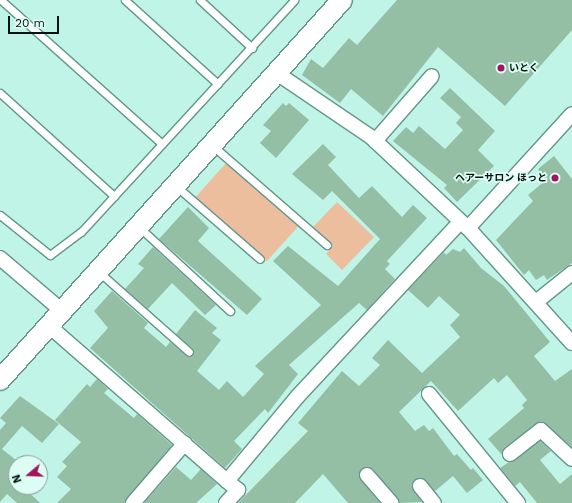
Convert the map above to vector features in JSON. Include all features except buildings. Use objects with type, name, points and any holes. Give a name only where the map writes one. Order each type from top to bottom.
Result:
[{"type":"street","points":[[0,380],[137,225],[278,74],[342,0]]},
{"type":"street","points":[[278,74],[375,141],[464,225],[572,343]]},
{"type":"street","points":[[375,141],[432,76]]},
{"type":"street","points":[[227,481],[298,396],[572,114]]},
{"type":"street","points":[[0,258],[61,310]]},
{"type":"street","points":[[536,302],[572,273]]},
{"type":"street","points":[[48,325],[238,490],[226,503]]},
{"type":"street","points":[[429,394],[518,503]]},
{"type":"street","points":[[510,454],[541,430],[572,459]]},
{"type":"street","points":[[133,503],[185,443]]},
{"type":"street","points":[[367,475],[391,503]]},
{"type":"street","points":[[420,486],[434,503]]},
{"type":"lane","points":[[1,0],[162,144]]},
{"type":"lane","points":[[125,0],[218,84]]},
{"type":"lane","points":[[200,0],[252,48]]},
{"type":"lane","points":[[0,215],[50,255],[81,232],[252,48],[294,0]]},
{"type":"lane","points":[[0,93],[114,196]]},
{"type":"lane","points":[[211,145],[327,245]]},
{"type":"lane","points":[[174,185],[260,259]]},
{"type":"lane","points":[[137,225],[230,311]]},
{"type":"lane","points":[[97,270],[189,352]]},
{"type":"shaded area","points":[[227,162],[298,226],[267,261],[196,197]]},
{"type":"shaded area","points":[[337,202],[374,237],[342,270],[326,254],[333,246],[313,227]]},
{"type":"place","name":"いとく","points":[[501,68]]},
{"type":"place","name":"ヘアーサロン ほっと","points":[[555,178]]}]
